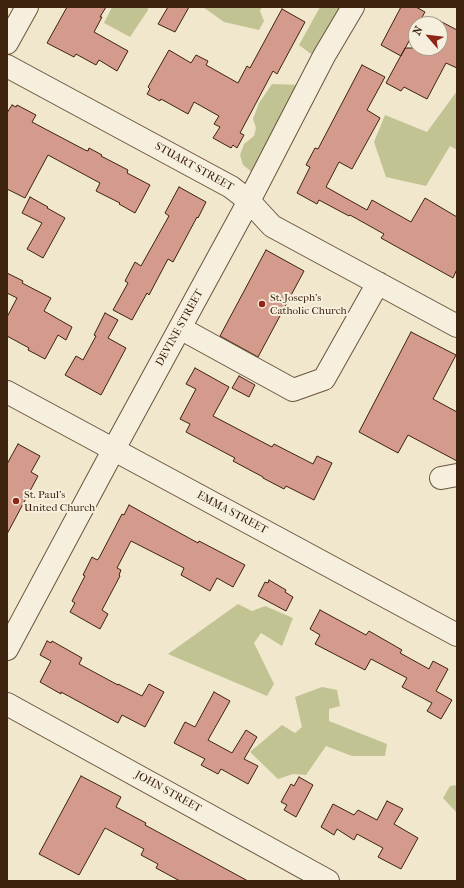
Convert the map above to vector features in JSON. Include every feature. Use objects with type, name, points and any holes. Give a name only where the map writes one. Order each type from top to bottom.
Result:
[{"type":"street","points":[[7,43],[27,7]]},
{"type":"street","name":"DEVINE STREET","points":[[7,649],[249,201],[324,56],[353,7]]},
{"type":"street","name":"STUART STREET","points":[[7,66],[231,187],[249,201],[272,226],[457,326]]},
{"type":"street","points":[[180,328],[293,390],[324,379],[378,283]]},
{"type":"street","name":"EMMA STREET","points":[[7,392],[457,634]]},
{"type":"street","name":"JOHN STREET","points":[[7,704],[328,881]]},
{"type":"green space","points":[[112,7],[148,7],[148,10],[130,37],[104,23]]},
{"type":"green space","points":[[203,7],[262,7],[260,11],[264,21],[259,30],[224,22]]},
{"type":"green space","points":[[320,7],[347,7],[319,60],[299,45]]},
{"type":"green space","points":[[272,84],[302,85],[253,173],[243,165],[240,155],[244,144],[254,136],[256,128],[253,119],[259,103]]},
{"type":"green space","points":[[457,91],[457,150],[450,146],[426,186],[386,177],[374,142],[385,115],[427,132]]},
{"type":"green space","points":[[238,604],[252,611],[265,606],[293,618],[282,646],[261,633],[254,643],[274,684],[267,696],[168,654]]},
{"type":"green space","points":[[322,687],[337,690],[340,706],[329,709],[329,721],[387,744],[385,756],[352,756],[326,746],[306,775],[293,774],[278,779],[250,752],[282,725],[295,733],[302,727],[295,697]]},
{"type":"green space","points":[[457,785],[457,813],[443,798],[450,786]]},
{"type":"building","points":[[67,7],[106,7],[94,32],[128,51],[117,71],[99,60],[96,65],[76,54],[74,57],[47,43]]},
{"type":"building","points":[[168,7],[189,7],[175,32],[158,24]]},
{"type":"building","points":[[401,7],[416,7],[425,12],[423,16],[408,16],[408,43],[401,56],[381,45]]},
{"type":"building","points":[[282,9],[305,22],[277,74],[273,71],[240,133],[244,135],[237,148],[233,145],[231,148],[213,138],[220,127],[214,124],[219,116],[194,102],[188,114],[161,99],[160,101],[147,94],[150,89],[148,87],[169,50],[191,63],[196,55],[208,61],[206,65],[238,83],[247,66],[250,68]]},
{"type":"building","points":[[448,25],[457,30],[457,68],[446,63],[427,99],[404,87],[401,91],[386,83],[405,48],[408,48],[408,56],[448,56]]},
{"type":"building","points":[[362,65],[385,77],[367,110],[380,118],[352,169],[339,162],[326,187],[367,210],[372,200],[411,222],[425,198],[457,217],[457,269],[453,278],[381,238],[384,234],[350,215],[349,216],[319,200],[317,204],[297,193],[310,167],[306,165],[315,148],[318,149]]},
{"type":"building","points":[[12,105],[16,107],[17,105],[36,115],[32,122],[85,150],[88,151],[89,148],[128,170],[127,173],[150,185],[135,213],[119,204],[120,203],[96,191],[100,183],[48,155],[25,198],[7,189],[7,113]]},
{"type":"building","points":[[179,187],[206,202],[173,262],[168,259],[149,295],[147,293],[132,320],[113,310],[128,283],[125,281],[135,262],[141,266],[169,216],[165,213]]},
{"type":"building","points":[[30,197],[65,218],[43,258],[27,249],[42,223],[22,213]]},
{"type":"building","name":"St. Joseph's Catholic Church","points":[[266,250],[304,271],[258,357],[220,336]]},
{"type":"building","points":[[7,273],[23,281],[22,283],[51,298],[44,311],[72,327],[66,340],[58,335],[45,359],[7,336],[7,317],[17,298],[7,293]]},
{"type":"building","points":[[105,313],[118,320],[108,338],[126,348],[101,395],[65,375],[76,356],[83,360],[96,336],[94,335]]},
{"type":"building","points":[[411,332],[456,355],[433,399],[457,412],[457,461],[408,435],[398,453],[359,432]]},
{"type":"building","points":[[195,368],[229,387],[213,416],[272,447],[274,444],[313,464],[317,456],[332,463],[314,500],[286,486],[284,489],[263,478],[233,461],[235,458],[186,432],[190,424],[180,419],[196,389],[186,384]]},
{"type":"building","points":[[239,376],[255,385],[249,397],[232,388]]},
{"type":"building","name":"St. Paul's United Church","points":[[18,444],[40,456],[31,472],[38,476],[7,534],[7,464]]},
{"type":"building","points":[[129,505],[198,543],[199,541],[245,565],[233,587],[217,578],[210,591],[181,575],[184,568],[131,541],[117,568],[121,570],[120,576],[102,610],[108,614],[100,629],[70,612],[75,603],[72,601],[85,576],[83,575],[92,557],[97,560],[99,558],[122,514],[124,515]]},
{"type":"building","points":[[269,580],[286,590],[285,592],[293,597],[286,611],[258,596],[265,582],[268,583]]},
{"type":"building","points":[[320,610],[366,635],[369,631],[402,650],[400,653],[429,669],[433,661],[448,669],[436,691],[452,700],[441,719],[427,711],[432,703],[402,687],[407,678],[371,659],[365,670],[315,644],[320,635],[310,629]]},
{"type":"building","points":[[47,641],[51,643],[52,641],[82,658],[79,664],[142,696],[149,684],[164,692],[145,727],[122,715],[118,723],[40,682],[51,661],[40,655]]},
{"type":"building","points":[[214,692],[230,701],[208,740],[232,753],[246,730],[257,737],[244,759],[258,766],[248,784],[221,769],[218,774],[201,765],[205,759],[174,743],[185,722],[195,727]]},
{"type":"building","points":[[81,776],[121,797],[116,807],[146,823],[145,825],[248,881],[180,881],[156,868],[158,864],[141,855],[144,849],[105,828],[79,875],[39,854]]},
{"type":"building","points":[[299,777],[313,785],[296,817],[284,810],[287,805],[281,802],[291,784],[294,786]]},
{"type":"building","points":[[387,801],[403,809],[394,824],[418,838],[401,869],[378,857],[383,848],[357,834],[354,840],[337,829],[334,835],[321,827],[333,804],[354,815],[358,810],[377,820]]},
{"type":"place","name":"St. Joseph's Catholic Church","points":[[262,304]]},
{"type":"place","name":"St. Paul's United Church","points":[[16,501]]}]
